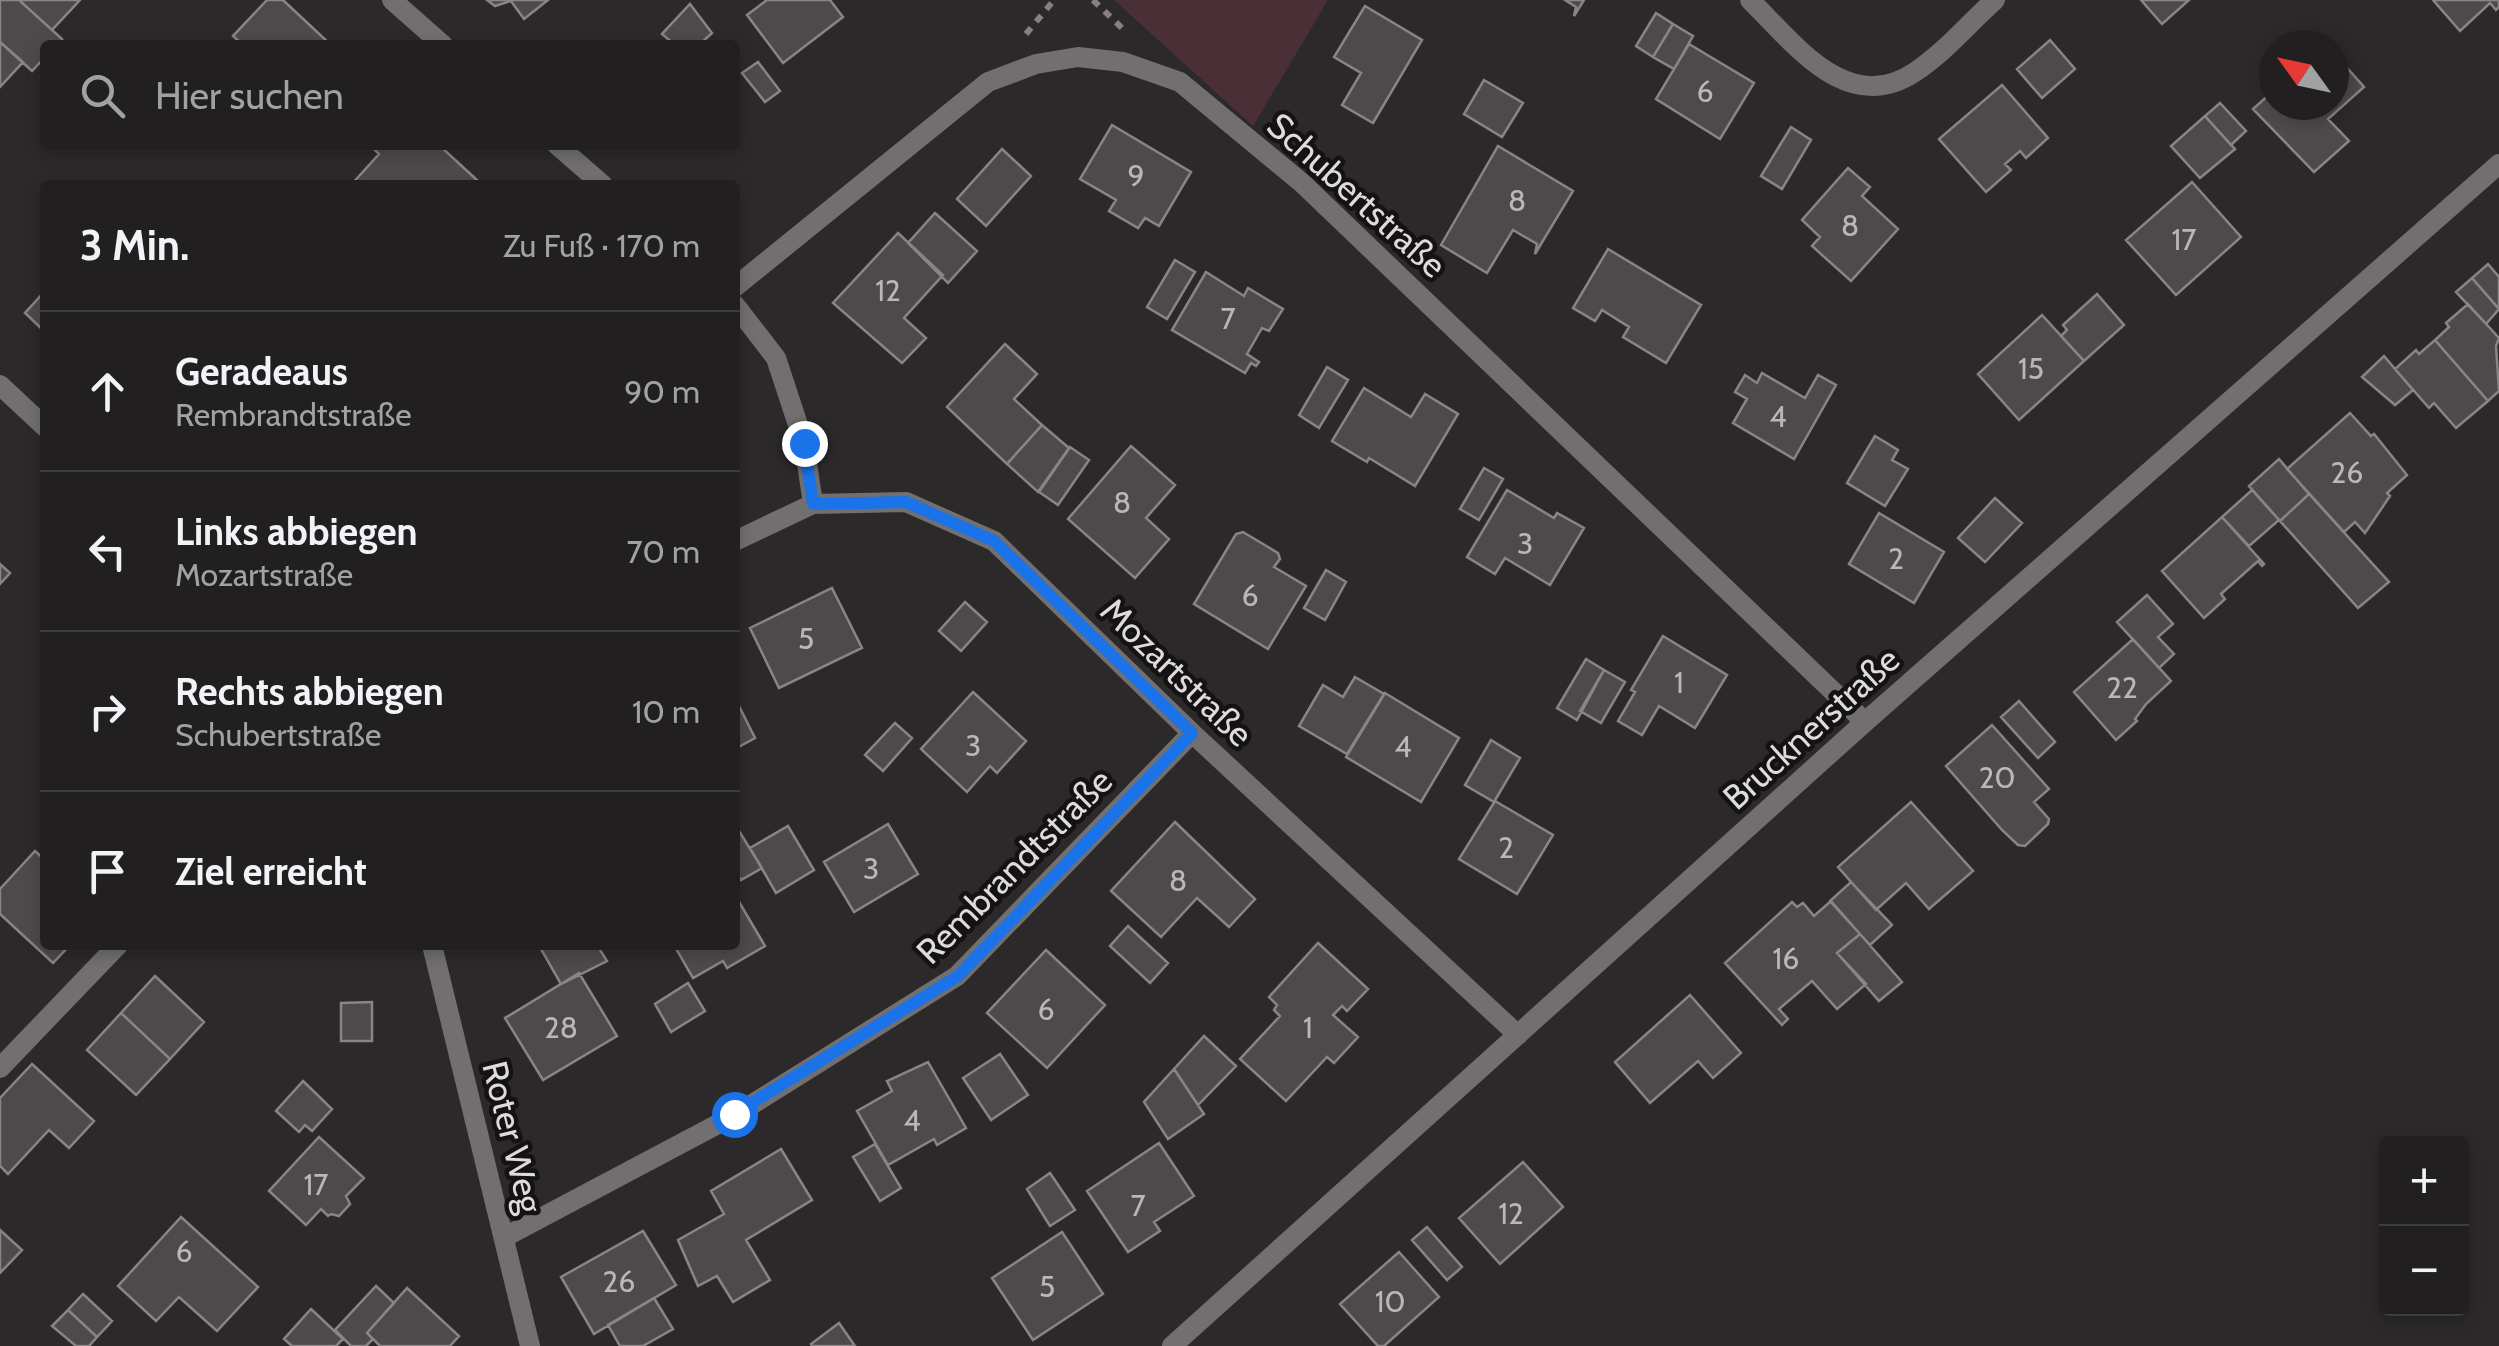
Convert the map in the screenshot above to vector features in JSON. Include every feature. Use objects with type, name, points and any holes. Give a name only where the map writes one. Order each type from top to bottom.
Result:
[{"type":"street","points":[[1750,0],[1812,62],[1852,86],[1884,88],[1916,72],[1996,0]]},
{"type":"street","points":[[394,1],[437,40]]},
{"type":"street","name":"Schubertstraße","points":[[740,283],[988,82],[1036,64],[1078,57],[1123,62],[1180,82],[1302,184],[1866,722]]},
{"type":"street","points":[[563,150],[597,180]]},
{"type":"street","name":"Brucknerstraße","points":[[1172,1346],[1866,722],[2499,164]]},
{"type":"street","points":[[740,311],[776,358],[804,443],[813,504]]},
{"type":"street","points":[[0,385],[40,422]]},
{"type":"street","name":"Mozartstraße","points":[[740,539],[813,504],[906,502],[994,541],[1192,733],[1518,1034]]},
{"type":"street","name":"Rembrandtstraße","points":[[505,1238],[734,1114],[958,976],[1192,733]]},
{"type":"street","points":[[0,1068],[113,950]]},
{"type":"street","name":"Roter Weg","points":[[433,950],[530,1346]]},
{"type":"shaded area","points":[[1114,0],[1328,0],[1253,126]]},
{"type":"building","points":[[0,0],[19,0],[62,39],[40,40],[40,62],[32,71],[0,42]]},
{"type":"building","points":[[19,0],[80,0],[52,30]]},
{"type":"building","points":[[267,0],[283,0],[326,40],[237,40],[233,36]]},
{"type":"building","points":[[487,0],[548,0],[524,19],[511,1],[495,6]]},
{"type":"building","points":[[767,0],[830,0],[843,17],[783,63],[747,15]]},
{"type":"building","points":[[1565,0],[1584,0],[1574,16],[1576,7]]},
{"type":"building","points":[[2141,0],[2189,0],[2162,24]]},
{"type":"building","points":[[2433,0],[2499,0],[2499,7],[2496,10],[2490,3],[2460,31]]},
{"type":"building","points":[[690,4],[712,33],[704,40],[669,40],[662,34]]},
{"type":"building","points":[[1365,6],[1422,40],[1373,123],[1342,105],[1361,73],[1334,57]]},
{"type":"building","points":[[1656,13],[1673,24],[1653,57],[1636,46]]},
{"type":"building","points":[[1673,24],[1693,36],[1674,69],[1653,57]]},
{"type":"building","points":[[2050,40],[2075,69],[2042,98],[2017,69]]},
{"type":"building","points":[[0,42],[23,62],[0,87]]},
{"type":"building","points":[[1689,44],[1754,83],[1720,139],[1656,99]]},
{"type":"building","points":[[758,62],[780,91],[765,102],[742,73]]},
{"type":"building","points":[[2349,70],[2364,87],[2349,100]]},
{"type":"building","points":[[1484,80],[1523,103],[1502,137],[1464,114]]},
{"type":"building","points":[[2002,85],[2048,138],[2026,158],[2020,151],[2005,164],[2011,170],[1986,192],[1939,139]]},
{"type":"building","points":[[2220,103],[2246,131],[2231,145],[2205,116]]},
{"type":"building","points":[[2205,116],[2235,149],[2200,178],[2171,146]]},
{"type":"building","points":[[2264,120],[2329,120],[2349,141],[2314,172]]},
{"type":"building","points":[[1112,125],[1191,172],[1159,226],[1145,218],[1138,228],[1109,211],[1116,200],[1080,179]]},
{"type":"building","points":[[1791,127],[1811,140],[1782,189],[1761,176]]},
{"type":"building","points":[[1498,146],[1573,191],[1535,254],[1537,244],[1513,230],[1487,273],[1441,245]]},
{"type":"building","points":[[1002,149],[1031,176],[986,226],[957,199]]},
{"type":"building","points":[[375,150],[444,150],[477,180],[356,180],[379,154]]},
{"type":"building","points":[[1848,168],[1870,187],[1862,196],[1898,229],[1851,281],[1812,246],[1820,237],[1802,220]]},
{"type":"building","points":[[2192,182],[2241,237],[2176,295],[2126,240]]},
{"type":"building","points":[[935,213],[977,251],[948,283],[908,243]]},
{"type":"building","points":[[898,233],[943,275],[904,318],[926,338],[902,363],[833,303]]},
{"type":"building","points":[[1608,249],[1701,305],[1666,363],[1623,337],[1629,327],[1602,310],[1595,321],[1573,308]]},
{"type":"building","points":[[1175,260],[1195,272],[1167,319],[1147,307]]},
{"type":"building","points":[[2488,264],[2499,277],[2499,309],[2472,278]]},
{"type":"building","points":[[1206,272],[1244,296],[1248,288],[1283,309],[1269,331],[1262,328],[1247,354],[1259,362],[1256,366],[1251,363],[1245,373],[1172,330]]},
{"type":"building","points":[[2472,278],[2499,309],[2486,324],[2456,292]]},
{"type":"building","points":[[2097,294],[2124,325],[2084,361],[2061,336],[2067,330],[2063,325]]},
{"type":"building","points":[[40,296],[40,327],[25,313]]},
{"type":"building","points":[[2468,304],[2499,338],[2499,391],[2488,401],[2435,340],[2449,327],[2446,323]]},
{"type":"building","points":[[2042,315],[2084,361],[2019,420],[1978,374]]},
{"type":"building","points":[[2435,340],[2488,401],[2456,428],[2434,403],[2429,408],[2395,369],[2416,350],[2419,354]]},
{"type":"building","points":[[1005,344],[1037,374],[1014,399],[1042,425],[1007,464],[947,407]]},
{"type":"building","points":[[2384,356],[2413,390],[2395,405],[2362,377]]},
{"type":"building","points":[[1327,367],[1348,380],[1319,428],[1299,415]]},
{"type":"building","points":[[1762,373],[1805,398],[1818,375],[1836,385],[1794,459],[1733,423],[1747,399],[1735,392],[1745,375],[1757,383]]},
{"type":"building","points":[[1364,388],[1411,417],[1425,394],[1458,414],[1415,486],[1332,441]]},
{"type":"building","points":[[2350,413],[2371,436],[2374,434],[2407,475],[2387,493],[2390,496],[2365,533],[2355,522],[2344,532],[2287,469]]},
{"type":"building","points":[[1042,425],[1069,448],[1038,492],[1007,464]]},
{"type":"building","points":[[1875,436],[1898,450],[1892,460],[1908,469],[1885,506],[1847,483]]},
{"type":"building","points":[[1131,446],[1175,485],[1146,518],[1169,539],[1135,578],[1068,519]]},
{"type":"building","points":[[1070,447],[1089,460],[1058,505],[1039,492]]},
{"type":"building","points":[[2279,459],[2309,494],[2280,521],[2249,486]]},
{"type":"building","points":[[1484,468],[1503,479],[1479,520],[1460,509]]},
{"type":"building","points":[[1507,490],[1554,518],[1557,513],[1584,528],[1550,585],[1505,558],[1495,574],[1467,557]]},
{"type":"building","points":[[2252,490],[2279,520],[2249,546],[2222,517]]},
{"type":"building","points":[[2309,494],[2389,582],[2358,608],[2280,521]]},
{"type":"building","points":[[1995,498],[2022,523],[1985,562],[1958,538]]},
{"type":"building","points":[[1879,513],[1944,552],[1914,603],[1849,564]]},
{"type":"building","points":[[2222,517],[2264,564],[2258,561],[2221,594],[2225,599],[2204,618],[2162,571]]},
{"type":"building","points":[[1243,532],[1278,553],[1280,559],[1274,567],[1306,586],[1268,649],[1194,604],[1236,534]]},
{"type":"building","points":[[0,564],[10,573],[0,584]]},
{"type":"building","points":[[1326,570],[1346,582],[1325,620],[1304,608]]},
{"type":"building","points":[[832,588],[862,648],[779,688],[750,628]]},
{"type":"building","points":[[2147,595],[2173,624],[2158,637],[2174,654],[2159,668],[2117,622]]},
{"type":"building","points":[[965,602],[987,622],[961,651],[939,631]]},
{"type":"building","points":[[1663,636],[1727,675],[1695,728],[1659,706],[1642,735],[1618,721],[1635,692],[1631,690]]},
{"type":"building","points":[[2133,639],[2171,681],[2116,740],[2074,692]]},
{"type":"building","points":[[1586,659],[1604,670],[1577,720],[1557,708]]},
{"type":"building","points":[[1604,670],[1625,682],[1601,723],[1580,711]]},
{"type":"building","points":[[1355,677],[1384,694],[1347,754],[1299,726],[1323,685],[1343,697]]},
{"type":"building","points":[[973,692],[1026,741],[997,773],[990,766],[967,792],[921,749]]},
{"type":"building","points":[[1385,693],[1459,738],[1421,802],[1346,757]]},
{"type":"building","points":[[2019,701],[2055,742],[2038,758],[2001,717]]},
{"type":"building","points":[[740,708],[755,738],[740,746]]},
{"type":"building","points":[[895,723],[912,738],[883,771],[865,755]]},
{"type":"building","points":[[1992,725],[2049,789],[2034,802],[2049,819],[2048,824],[2025,846],[2018,845],[2002,830],[1946,766]]},
{"type":"building","points":[[1491,740],[1520,758],[1494,802],[1465,785]]},
{"type":"building","points":[[1495,801],[1553,835],[1517,894],[1459,859]]},
{"type":"building","points":[[1911,802],[1973,871],[1929,909],[1906,883],[1876,910],[1838,867]]},
{"type":"building","points":[[1175,822],[1255,899],[1229,927],[1197,898],[1161,937],[1111,891]]},
{"type":"building","points":[[888,824],[918,874],[854,912],[824,862]]},
{"type":"building","points":[[788,826],[814,870],[776,893],[750,848]]},
{"type":"building","points":[[740,833],[762,868],[740,878]]},
{"type":"building","points":[[35,851],[40,856],[40,950],[65,950],[53,963],[0,914],[0,889]]},
{"type":"building","points":[[1851,882],[1892,925],[1870,945],[1830,901]]},
{"type":"building","points":[[1831,901],[1860,934],[1837,953],[1866,984],[1837,1009],[1812,981],[1779,1009],[1788,1019],[1782,1025],[1725,963],[1792,902],[1797,907],[1803,903],[1814,916]]},
{"type":"building","points":[[740,904],[765,946],[727,968],[723,961],[693,978],[677,950],[740,950]]},
{"type":"building","points":[[1128,926],[1168,963],[1150,983],[1110,946]]},
{"type":"building","points":[[1860,934],[1902,982],[1879,1001],[1837,953]]},
{"type":"building","points":[[1318,943],[1368,989],[1347,1011],[1342,1006],[1333,1015],[1358,1037],[1334,1063],[1327,1057],[1286,1101],[1240,1059],[1280,1016],[1269,997]]},
{"type":"building","points":[[542,950],[600,950],[607,961],[561,984]]},
{"type":"building","points":[[1046,950],[1105,1005],[1047,1068],[987,1013]]},
{"type":"building","points":[[579,973],[617,1036],[543,1080],[505,1018]]},
{"type":"building","points":[[155,976],[204,1022],[170,1059],[121,1013]]},
{"type":"building","points":[[688,983],[705,1011],[671,1032],[655,1004]]},
{"type":"building","points":[[1690,995],[1741,1053],[1713,1078],[1698,1061],[1650,1103],[1615,1062]]},
{"type":"building","points":[[372,1002],[372,1041],[341,1041],[341,1003]]},
{"type":"building","points":[[121,1013],[170,1059],[136,1095],[87,1050]]},
{"type":"building","points":[[1204,1036],[1236,1066],[1198,1105],[1174,1069]]},
{"type":"building","points":[[1000,1054],[1028,1095],[991,1120],[963,1078]]},
{"type":"building","points":[[928,1062],[966,1128],[937,1145],[934,1139],[888,1165],[857,1111],[892,1091],[887,1081]]},
{"type":"building","points":[[32,1064],[94,1121],[69,1148],[49,1130],[8,1174],[0,1166],[0,1098]]},
{"type":"building","points":[[1174,1069],[1204,1114],[1168,1139],[1144,1102]]},
{"type":"building","points":[[303,1081],[332,1109],[312,1131],[305,1125],[299,1132],[276,1111]]},
{"type":"building","points":[[319,1137],[364,1178],[346,1196],[350,1204],[339,1216],[328,1216],[321,1209],[306,1225],[269,1191]]},
{"type":"building","points":[[1159,1143],[1194,1196],[1154,1222],[1160,1231],[1128,1252],[1087,1191]]},
{"type":"building","points":[[875,1144],[901,1188],[880,1201],[853,1157]]},
{"type":"building","points":[[781,1149],[812,1200],[746,1240],[770,1280],[733,1302],[717,1276],[698,1286],[678,1240],[724,1214],[711,1191]]},
{"type":"building","points":[[1523,1162],[1563,1207],[1500,1264],[1459,1218]]},
{"type":"building","points":[[1050,1173],[1075,1210],[1050,1226],[1027,1189]]},
{"type":"building","points":[[181,1217],[258,1287],[217,1331],[179,1297],[156,1321],[118,1286]]},
{"type":"building","points":[[1427,1227],[1462,1267],[1447,1280],[1412,1240]]},
{"type":"building","points":[[0,1230],[22,1250],[0,1273]]},
{"type":"building","points":[[643,1231],[676,1285],[594,1334],[561,1277]]},
{"type":"building","points":[[1062,1232],[1103,1294],[1033,1340],[992,1278]]},
{"type":"building","points":[[1399,1252],[1439,1297],[1384,1346],[1378,1346],[1340,1304]]},
{"type":"building","points":[[376,1286],[394,1303],[367,1333],[373,1339],[366,1346],[351,1346],[335,1330]]},
{"type":"building","points":[[407,1288],[459,1336],[450,1346],[380,1346],[367,1333]]},
{"type":"building","points":[[83,1294],[112,1321],[97,1337],[68,1310]]},
{"type":"building","points":[[654,1298],[673,1329],[643,1346],[620,1346],[608,1325]]},
{"type":"building","points":[[311,1309],[343,1339],[336,1346],[292,1346],[284,1339]]},
{"type":"building","points":[[68,1310],[97,1337],[89,1346],[76,1346],[52,1326]]},
{"type":"building","points":[[839,1323],[855,1346],[812,1346],[811,1344]]},
{"type":"route","points":[[734,1114],[958,976],[1192,733],[994,541],[906,502],[813,504],[804,443]]}]
